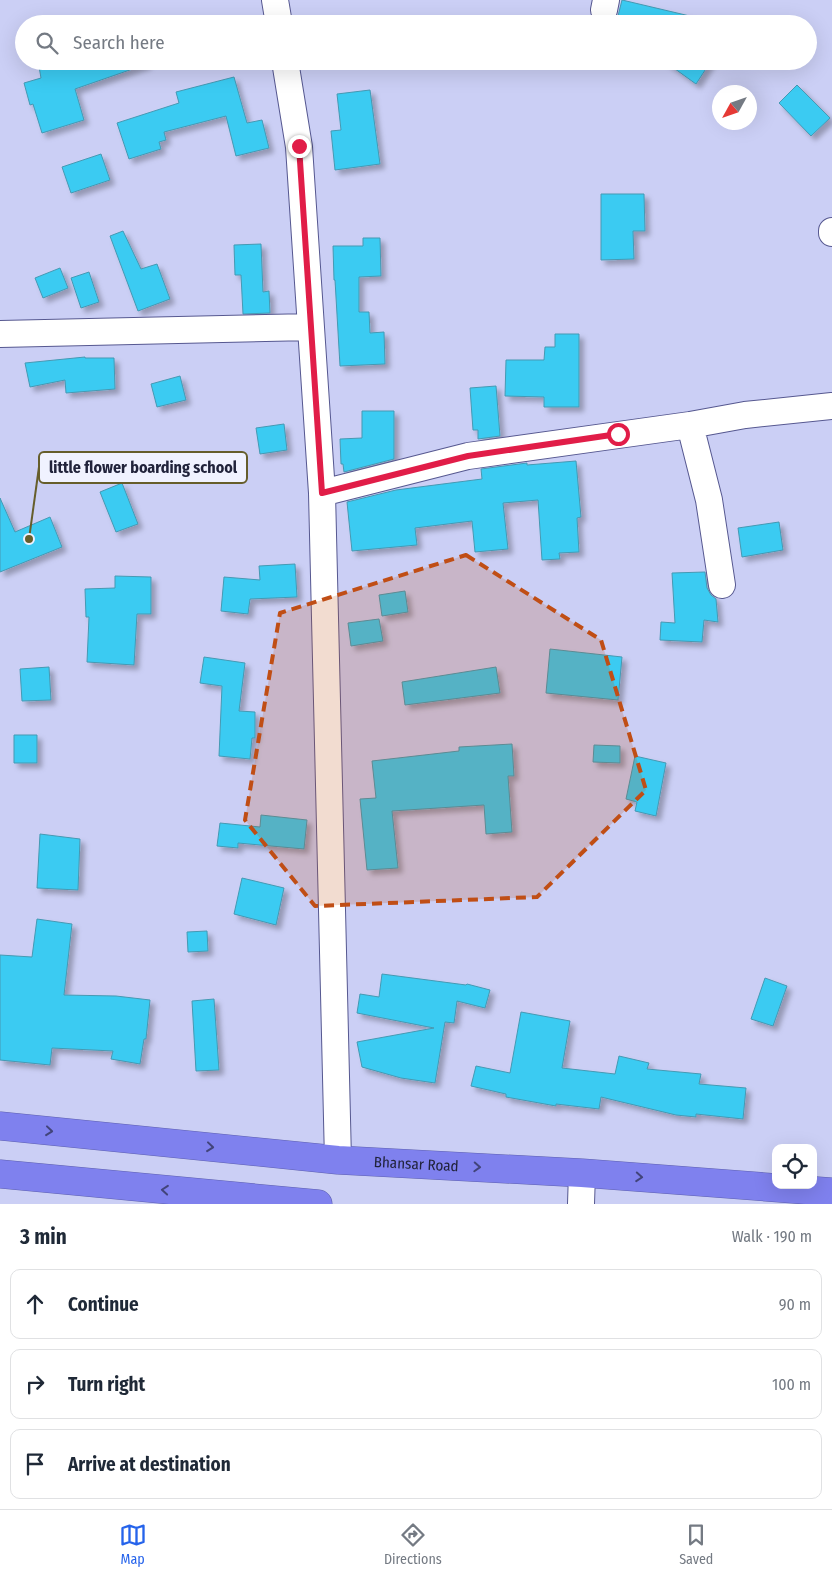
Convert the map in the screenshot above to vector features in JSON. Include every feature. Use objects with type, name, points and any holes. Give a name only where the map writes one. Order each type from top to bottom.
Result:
[{"type":"highway","name":"Bhansar Road","points":[[0,1126],[338,1160],[582,1172],[832,1192]]},
{"type":"highway","points":[[0,1174],[318,1204]]},
{"type":"street","points":[[275,0],[278,15]]},
{"type":"street","points":[[286,70],[299,146],[322,493],[338,1160]]},
{"type":"street","points":[[0,334],[311,327]]},
{"type":"street","points":[[322,493],[468,456],[690,425],[744,415],[832,406]]},
{"type":"street","points":[[690,425],[709,500],[722,585]]},
{"type":"street","points":[[581,1204],[582,1172]]},
{"type":"highlighted area","points":[[466,555],[601,640],[646,790],[537,897],[315,906],[245,820],[280,613]]},
{"type":"building","points":[[622,0],[686,15],[618,15]]},
{"type":"building","points":[[40,70],[130,70],[75,89],[84,120],[42,133],[33,104],[30,105],[24,83],[41,78]]},
{"type":"building","points":[[677,70],[705,70],[696,84]]},
{"type":"building","points":[[234,77],[247,123],[262,120],[269,148],[236,156],[226,116],[164,132],[166,140],[159,142],[161,149],[129,159],[117,123],[179,103],[176,92]]},
{"type":"building","points":[[797,85],[830,118],[811,136],[779,103]]},
{"type":"building","points":[[370,90],[380,164],[335,170],[331,131],[341,130],[337,94]]},
{"type":"building","points":[[101,154],[110,180],[71,193],[62,167]]},
{"type":"building","points":[[601,194],[644,194],[645,231],[633,231],[634,259],[601,260]]},
{"type":"building","points":[[123,231],[141,269],[157,264],[170,299],[138,311],[110,236]]},
{"type":"building","points":[[363,238],[380,238],[381,276],[359,277],[359,312],[369,312],[370,333],[384,332],[385,364],[340,366],[333,246],[363,246]]},
{"type":"building","points":[[261,244],[263,292],[269,291],[270,313],[243,314],[241,275],[235,275],[234,245]]},
{"type":"building","points":[[60,268],[68,288],[43,298],[35,278]]},
{"type":"building","points":[[89,272],[99,302],[81,308],[71,278]]},
{"type":"building","points":[[555,334],[579,334],[579,407],[544,407],[544,397],[505,396],[506,360],[544,360],[545,347],[555,347]]},
{"type":"building","points":[[85,357],[114,358],[115,389],[66,393],[65,380],[30,387],[25,363]]},
{"type":"building","points":[[180,376],[186,400],[157,407],[151,384]]},
{"type":"building","points":[[496,386],[500,436],[478,439],[478,430],[473,430],[470,388]]},
{"type":"building","points":[[362,411],[394,411],[394,459],[344,472],[343,464],[341,464],[340,439],[362,438]]},
{"type":"building","points":[[284,424],[287,450],[260,454],[256,428]]},
{"type":"building","points":[[576,461],[581,517],[577,518],[579,552],[559,553],[560,559],[542,560],[538,500],[503,503],[508,549],[475,552],[472,521],[415,528],[417,545],[352,551],[347,502],[396,490],[482,479],[481,469],[527,463],[527,465]]},
{"type":"building","points":[[122,483],[138,524],[116,532],[100,492]]},
{"type":"building","points":[[0,498],[15,532],[50,517],[62,547],[0,572]]},
{"type":"building","points":[[779,522],[783,550],[742,557],[738,528]]},
{"type":"building","points":[[295,564],[297,597],[250,599],[248,614],[221,611],[224,577],[260,580],[259,566]]},
{"type":"building","points":[[705,572],[707,588],[716,599],[718,622],[704,620],[702,642],[660,640],[661,622],[675,623],[672,573]]},
{"type":"building","points":[[115,576],[151,577],[151,614],[137,614],[134,665],[87,662],[89,617],[86,617],[85,589],[115,588]]},
{"type":"building","points":[[405,591],[408,612],[382,616],[379,595]]},
{"type":"building","points":[[379,619],[383,641],[351,646],[348,623]]},
{"type":"building","points":[[550,649],[622,657],[618,700],[546,693]]},
{"type":"building","points":[[204,657],[245,663],[239,711],[255,712],[255,738],[252,738],[250,759],[219,756],[222,686],[200,683]]},
{"type":"building","points":[[49,667],[51,700],[22,701],[20,669]]},
{"type":"building","points":[[496,667],[500,693],[405,705],[402,682]]},
{"type":"building","points":[[14,735],[37,735],[37,763],[14,763]]},
{"type":"building","points":[[512,744],[514,776],[508,776],[512,832],[486,834],[484,805],[392,811],[398,868],[367,870],[360,799],[376,798],[372,761],[459,751],[459,747]]},
{"type":"building","points":[[594,745],[620,746],[620,763],[593,762]]},
{"type":"building","points":[[635,756],[666,763],[656,816],[635,811],[637,802],[626,799]]},
{"type":"building","points":[[261,815],[307,820],[304,849],[238,843],[238,848],[217,846],[220,823],[260,827]]},
{"type":"building","points":[[40,834],[80,839],[78,890],[37,888]]},
{"type":"building","points":[[242,878],[284,888],[276,925],[234,914]]},
{"type":"building","points":[[37,919],[72,924],[64,995],[116,996],[150,1000],[146,1039],[144,1039],[140,1064],[111,1059],[113,1051],[52,1048],[50,1065],[0,1060],[0,955],[32,957]]},
{"type":"building","points":[[207,931],[208,951],[188,952],[187,932]]},
{"type":"building","points":[[382,974],[467,984],[490,990],[485,1008],[457,1001],[454,1023],[445,1022],[435,1083],[401,1078],[362,1067],[357,1042],[434,1028],[357,1013],[360,994],[379,997]]},
{"type":"building","points":[[765,978],[787,986],[773,1026],[751,1019]]},
{"type":"building","points":[[214,999],[219,1070],[196,1071],[192,1001]]},
{"type":"building","points":[[521,1012],[570,1021],[562,1068],[615,1074],[619,1056],[649,1063],[647,1069],[701,1074],[699,1084],[746,1088],[743,1119],[696,1114],[696,1117],[676,1115],[601,1097],[599,1109],[556,1104],[556,1106],[506,1097],[506,1094],[471,1086],[476,1066],[510,1073]]},
{"type":"place","name":"little flower boarding school","points":[[29,539]]},
{"type":"route","points":[[299,146],[322,493],[468,456],[618,434]]}]
